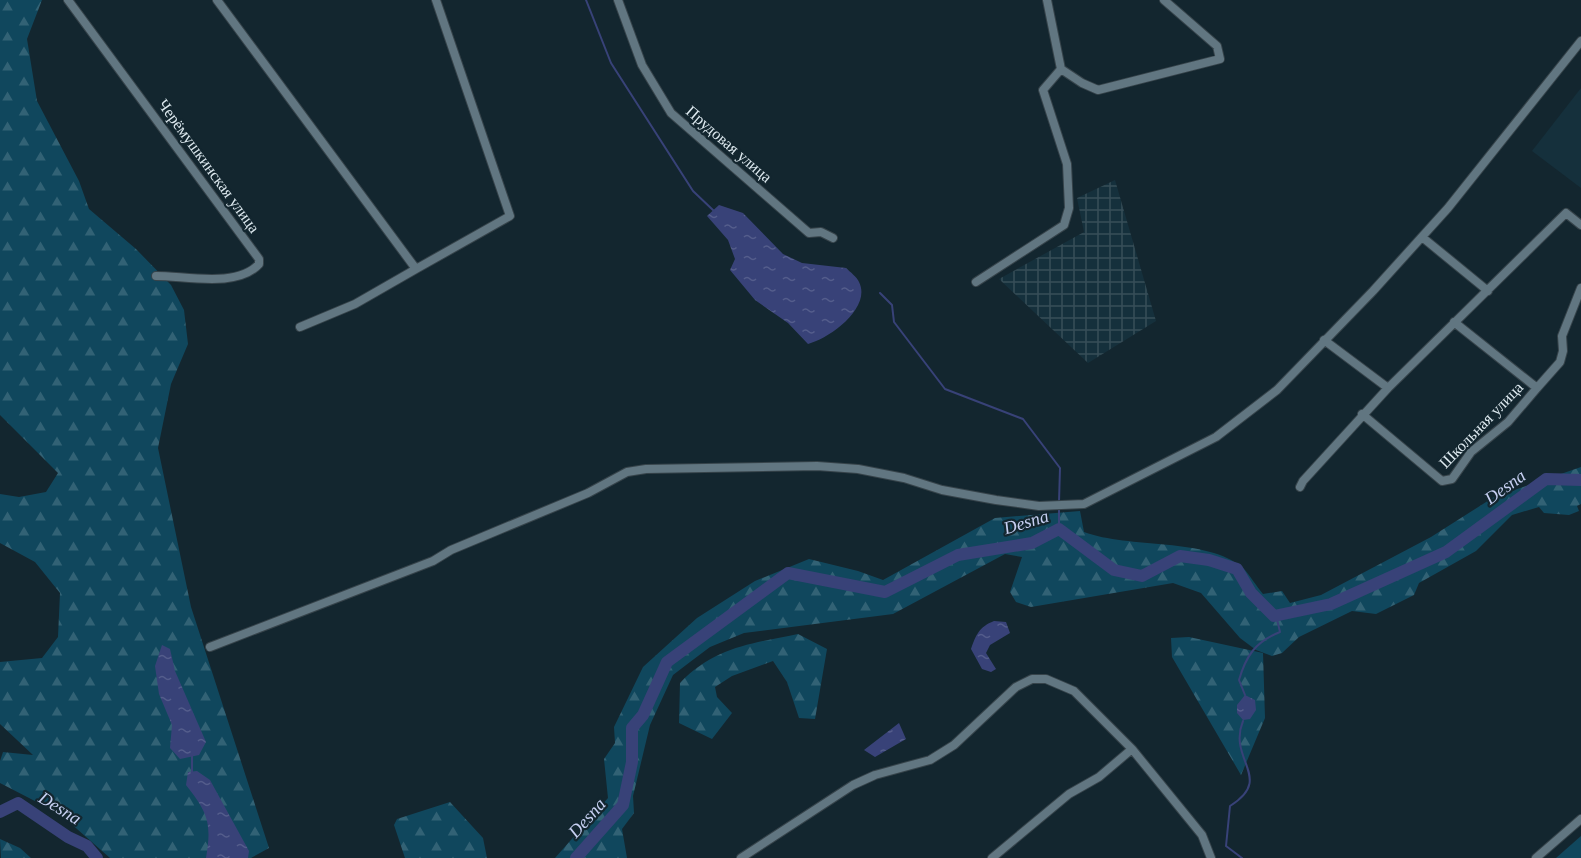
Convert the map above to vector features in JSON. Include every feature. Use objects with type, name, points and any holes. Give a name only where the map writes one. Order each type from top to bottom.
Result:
[{"type":"street","name":"Черёмушкинская улица","points":[[68,0],[259,259],[260,264],[255,270],[242,276],[210,279],[156,276]]},
{"type":"street","points":[[217,0],[416,269]]},
{"type":"street","points":[[300,327],[355,304],[510,216],[436,0]]},
{"type":"street","name":"Прудовая улица","points":[[618,0],[642,65],[671,113],[809,232],[821,232],[833,237]]},
{"type":"street","points":[[1047,0],[1060,69],[1098,90],[1220,59],[1217,46],[1164,0]]},
{"type":"street","points":[[210,647],[433,561],[451,550],[588,493],[627,472],[817,466],[858,469],[904,478],[942,490],[1039,506],[1084,504],[1216,437],[1277,390],[1422,237],[1581,41]]},
{"type":"street","points":[[976,282],[1064,225],[1069,208],[1067,164],[1043,90],[1060,69]]},
{"type":"street","points":[[1300,487],[1362,414],[1566,213],[1581,225]]},
{"type":"street","points":[[1422,237],[1488,291]]},
{"type":"street","name":"Школьная улица","points":[[1362,414],[1447,482],[1452,479],[1471,452],[1520,410],[1560,363],[1563,351],[1562,336],[1581,288]]},
{"type":"street","name":"Школьная улица","points":[[1454,322],[1537,388]]},
{"type":"street","points":[[1324,340],[1388,388]]},
{"type":"street","points":[[741,858],[853,785],[874,775],[930,760],[954,745],[1016,687],[1032,679],[1046,679],[1074,691],[1132,749],[1202,836],[1211,858]]},
{"type":"street","points":[[992,858],[1069,794],[1099,777],[1132,749]]},
{"type":"street","points":[[1536,858],[1581,819]]},
{"type":"shaded area","points":[[1581,88],[1581,188],[1532,151]]},
{"type":"shaded area","points":[[1115,180],[1156,321],[1088,363],[999,279],[1084,232],[1077,198]]},
{"type":"green space","points":[[0,0],[42,0],[27,39],[37,101],[79,181],[89,209],[136,249],[171,285],[184,310],[188,344],[171,384],[158,448],[191,607],[269,848],[251,858],[110,858],[60,814],[0,783],[0,761],[3,752],[33,755],[0,724],[0,662],[42,658],[58,637],[60,593],[35,562],[0,543],[0,494],[19,497],[46,492],[58,473],[0,415]]},
{"type":"green space","points":[[1581,467],[1581,504],[1577,506],[1579,511],[1569,515],[1544,513],[1539,507],[1512,515],[1476,551],[1419,583],[1414,595],[1376,614],[1352,611],[1299,637],[1282,653],[1272,656],[1256,650],[1240,638],[1201,593],[1173,583],[1031,607],[1016,602],[1010,592],[1022,557],[1005,554],[893,614],[744,633],[710,647],[673,675],[650,725],[633,796],[634,813],[622,829],[627,858],[555,858],[608,798],[604,759],[615,743],[614,727],[643,667],[697,618],[755,581],[809,559],[858,571],[883,580],[995,518],[1080,511],[1084,532],[1123,540],[1189,547],[1228,558],[1243,568],[1263,594],[1282,591],[1290,603],[1321,595],[1431,537],[1494,497]]},
{"type":"green space","points":[[798,634],[827,649],[815,719],[799,718],[787,682],[773,661],[732,676],[715,687],[717,697],[732,713],[712,739],[679,723],[680,683],[693,671],[720,654],[734,649]]},
{"type":"green space","points":[[1189,637],[1263,653],[1265,718],[1241,775],[1172,657],[1171,638]]},
{"type":"green space","points":[[450,802],[483,838],[487,858],[405,858],[394,825],[397,819]]},
{"type":"green space","points":[[1581,836],[1581,858],[1556,858]]},
{"type":"green space","points":[[0,839],[20,848],[31,858],[1,858]]},
{"type":"water","points":[[719,205],[743,213],[783,254],[802,263],[846,268],[858,280],[861,292],[854,312],[827,336],[808,344],[788,323],[755,300],[730,270],[735,259],[728,240],[707,216]]},
{"type":"water","points":[[994,621],[1006,622],[1010,633],[990,645],[986,653],[996,669],[991,672],[982,669],[971,649],[979,632]]},
{"type":"water","points":[[162,645],[170,649],[175,671],[206,742],[199,755],[180,759],[170,748],[172,725],[159,694],[155,666]]},
{"type":"water","points":[[1245,695],[1255,700],[1256,710],[1250,719],[1243,720],[1237,713],[1237,705]]},
{"type":"water","points":[[899,723],[906,739],[875,757],[864,750]]},
{"type":"water","points":[[197,771],[210,780],[249,851],[248,858],[206,858],[207,819],[186,785],[188,772]]},
{"type":"waterway","points":[[586,0],[611,63],[693,191],[714,211]]},
{"type":"waterway","points":[[880,293],[892,305],[894,322],[945,389],[1023,419],[1060,468],[1059,502]]},
{"type":"waterway","name":"Desna","points":[[576,858],[623,805],[632,762],[632,728],[643,715],[667,662],[788,573],[885,592],[958,555],[1032,543],[1059,529],[1114,570],[1142,576],[1180,556],[1209,560],[1237,569],[1251,593],[1274,616],[1331,604],[1446,552],[1546,479],[1581,480]]},
{"type":"waterway","points":[[1059,507],[1059,529]]},
{"type":"waterway","points":[[1245,695],[1239,680],[1242,671],[1248,657],[1258,645],[1280,632],[1276,615]]},
{"type":"waterway","points":[[1242,858],[1226,846],[1230,806],[1243,796],[1249,786],[1250,777],[1241,747],[1240,735],[1243,721]]},
{"type":"waterway","points":[[192,756],[192,772]]},
{"type":"waterway","name":"Desna","points":[[0,812],[18,803],[68,837],[87,846],[97,858]]}]
